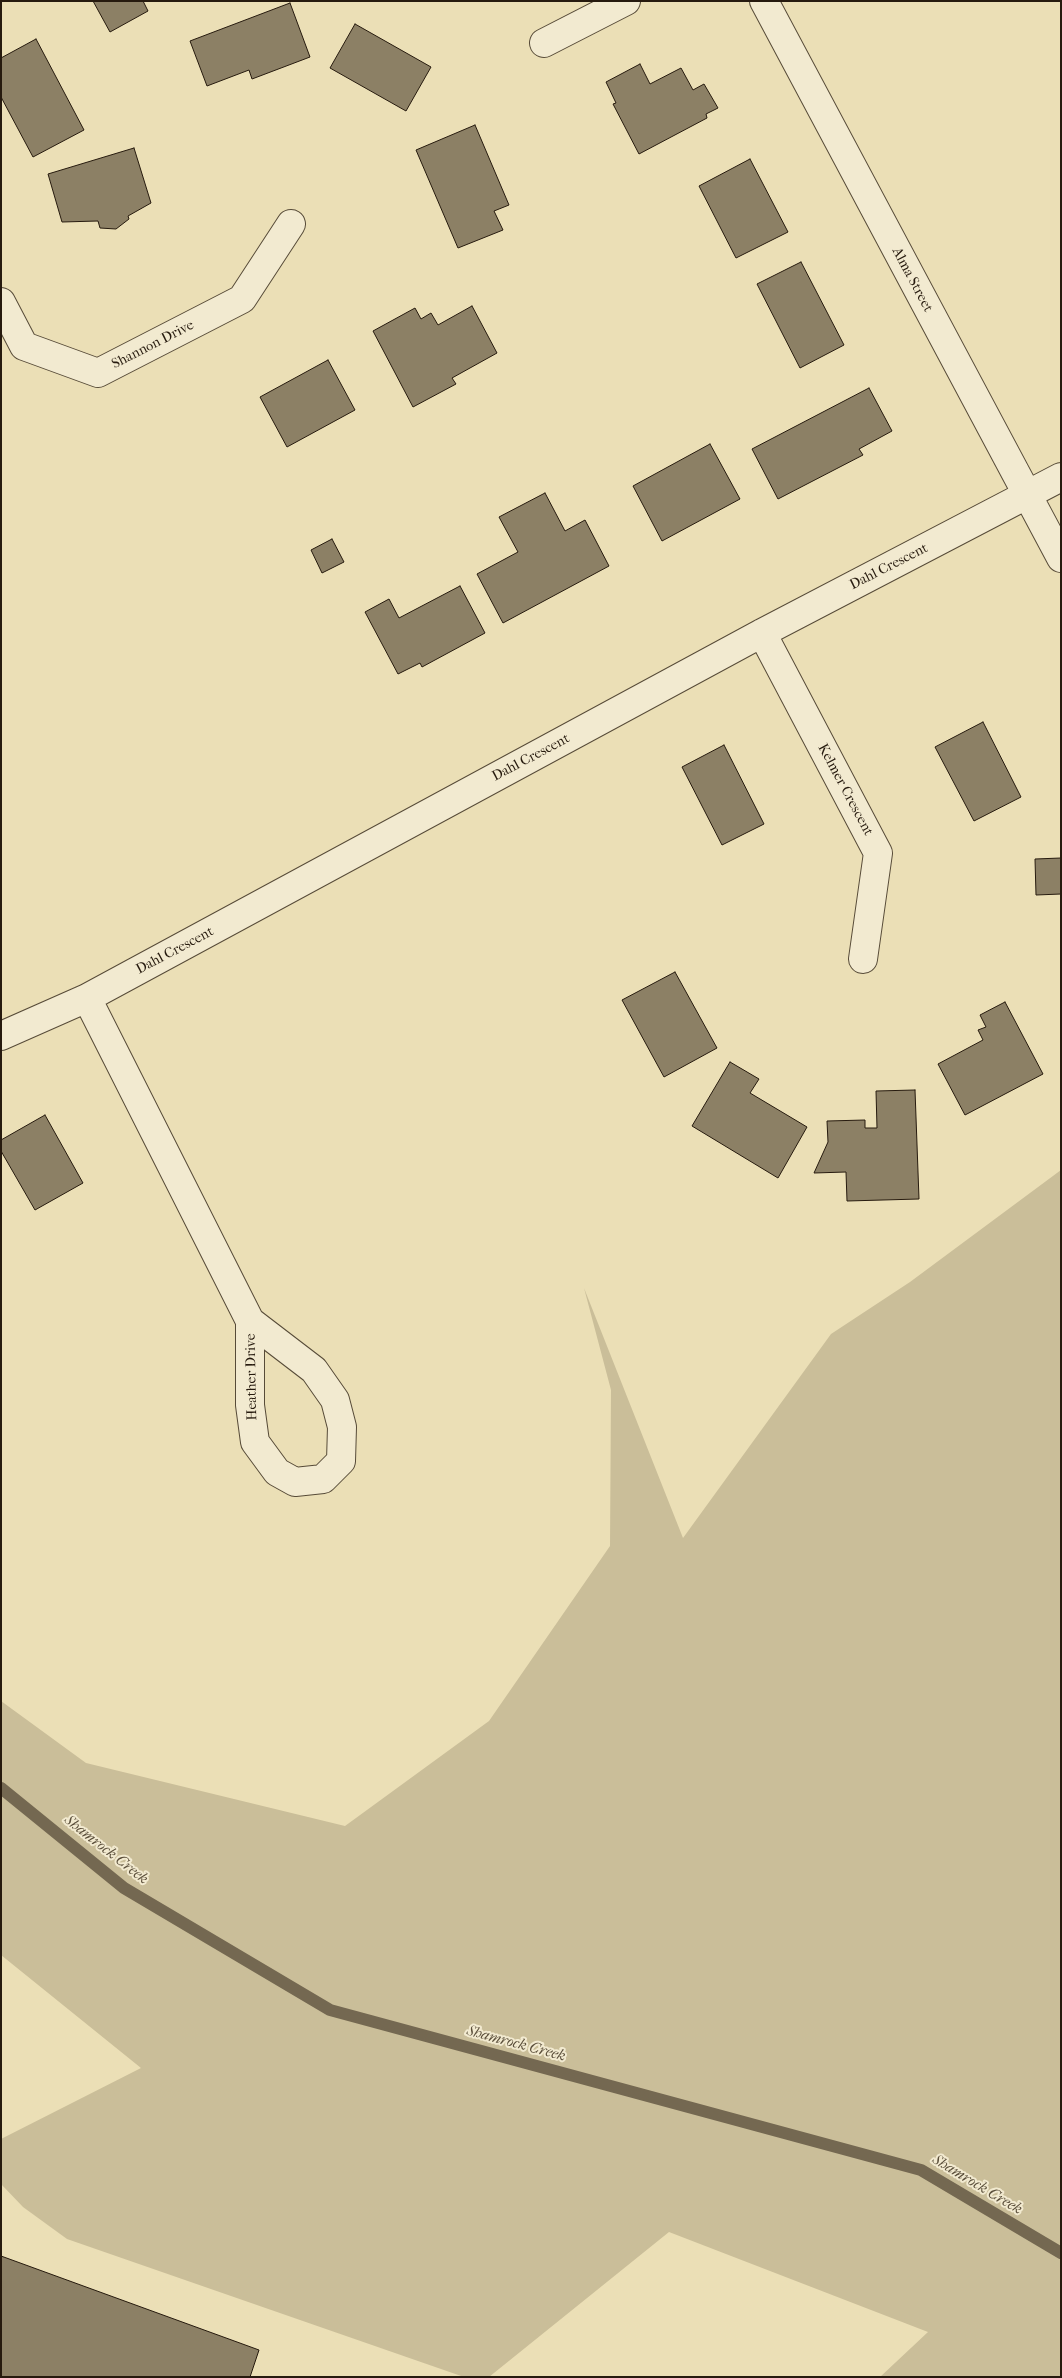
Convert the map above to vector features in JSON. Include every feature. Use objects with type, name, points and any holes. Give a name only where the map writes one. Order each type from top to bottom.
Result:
[{"type":"street","points":[[544,43],[626,1]]},
{"type":"street","name":"Alma Street","points":[[764,1],[1061,558]]},
{"type":"street","name":"Shannon Drive","points":[[1,302],[24,346],[98,373],[242,299],[291,224]]},
{"type":"street","name":"Dahl Crescent","points":[[1,1036],[87,998],[762,633],[1061,477]]},
{"type":"street","name":"Kelmer Crescent","points":[[762,633],[878,853],[863,959]]},
{"type":"street","name":"Heather Drive","points":[[87,998],[250,1321],[314,1370],[335,1400],[342,1427],[341,1461],[323,1480],[295,1482],[277,1472],[255,1442],[250,1405],[250,1321]]},
{"type":"shaded area","points":[[1061,1170],[1061,2377],[880,2377],[928,2332],[669,2232],[489,2377],[464,2377],[67,2239],[23,2207],[1,2184],[1,2139],[141,2068],[1,1955],[1,1701],[86,1763],[345,1826],[489,1721],[610,1546],[611,1390],[584,1288],[683,1538],[831,1334],[910,1282]]},
{"type":"building","points":[[93,1],[143,1],[148,11],[110,32]]},
{"type":"building","points":[[290,3],[310,57],[252,79],[249,70],[207,86],[190,41]]},
{"type":"building","points":[[355,24],[431,67],[406,111],[330,68]]},
{"type":"building","points":[[36,39],[84,130],[33,157],[1,97],[1,58]]},
{"type":"building","points":[[640,64],[650,84],[681,68],[693,90],[704,84],[718,108],[706,114],[707,118],[639,154],[613,104],[616,103],[606,82]]},
{"type":"building","points":[[475,125],[509,205],[494,211],[503,230],[458,248],[416,150]]},
{"type":"building","points":[[134,148],[151,203],[128,216],[129,219],[116,229],[100,228],[98,221],[62,222],[48,174]]},
{"type":"building","points":[[750,159],[788,232],[736,258],[699,186]]},
{"type":"building","points":[[801,262],[844,345],[800,368],[757,284]]},
{"type":"building","points":[[472,306],[497,353],[452,378],[456,384],[413,407],[373,331],[415,308],[421,319],[431,313],[438,325]]},
{"type":"building","points":[[328,360],[355,410],[287,447],[260,397]]},
{"type":"building","points":[[869,388],[892,431],[859,449],[863,455],[778,499],[752,449]]},
{"type":"building","points":[[710,444],[740,499],[662,541],[633,486]]},
{"type":"building","points":[[545,493],[565,531],[585,520],[609,566],[503,623],[477,574],[518,552],[499,517]]},
{"type":"building","points":[[332,539],[344,562],[322,573],[311,550]]},
{"type":"building","points":[[460,586],[485,633],[422,667],[420,663],[398,674],[365,612],[389,599],[399,618]]},
{"type":"building","points":[[983,722],[1021,797],[974,821],[935,747]]},
{"type":"building","points":[[724,745],[764,824],[722,845],[682,767]]},
{"type":"building","points":[[1061,858],[1061,894],[1036,895],[1035,859]]},
{"type":"building","points":[[675,972],[717,1048],[664,1077],[622,1000]]},
{"type":"building","points":[[1005,1002],[1043,1074],[965,1115],[938,1064],[983,1040],[978,1030],[986,1027],[980,1015]]},
{"type":"building","points":[[730,1062],[759,1079],[750,1093],[807,1127],[778,1178],[692,1126]]},
{"type":"building","points":[[915,1090],[919,1199],[847,1201],[846,1172],[814,1173],[828,1142],[827,1121],[865,1120],[865,1128],[877,1128],[876,1091]]},
{"type":"building","points":[[45,1115],[83,1183],[35,1210],[1,1151],[1,1140]]},
{"type":"building","points":[[1,2256],[259,2350],[250,2377],[1,2377]]},
{"type":"waterway","name":"Shamrock Creek","points":[[1,1788],[124,1888],[330,2010],[921,2170],[1061,2253]]}]
